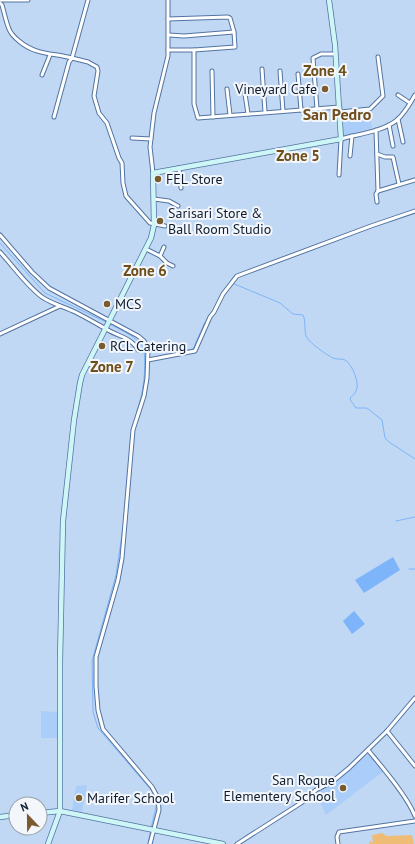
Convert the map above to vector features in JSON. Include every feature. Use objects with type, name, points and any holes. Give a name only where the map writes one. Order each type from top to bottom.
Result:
[{"type":"street","points":[[28,0],[0,2],[8,28],[12,35],[28,48],[50,55],[58,54],[88,62],[97,67],[98,71],[94,96],[99,113],[107,124],[122,163],[123,183],[126,196],[145,219],[154,225],[165,226]]},
{"type":"street","points":[[54,117],[88,0]]},
{"type":"street","points":[[48,844],[60,810],[60,662],[63,520],[78,390],[82,375],[153,233],[154,198],[150,147],[154,113],[167,63],[168,0]]},
{"type":"street","points":[[329,0],[340,110],[341,139],[338,175]]},
{"type":"street","points":[[168,19],[228,17],[230,18],[234,32],[235,47],[168,50]]},
{"type":"street","points":[[168,35],[184,36],[234,32]]},
{"type":"street","points":[[194,50],[193,69],[196,115],[198,118],[282,111],[370,108],[383,96],[378,57]]},
{"type":"street","points":[[317,109],[313,58],[321,54],[335,54]]},
{"type":"street","points":[[42,75],[50,55]]},
{"type":"street","points":[[262,69],[265,112]]},
{"type":"street","points":[[212,71],[213,117]]},
{"type":"street","points":[[280,71],[282,111]]},
{"type":"street","points":[[298,74],[301,110]]},
{"type":"street","points":[[244,87],[248,114]]},
{"type":"street","points":[[227,89],[230,115]]},
{"type":"street","points":[[398,95],[410,104]]},
{"type":"street","points":[[153,173],[341,139],[376,130],[390,125],[398,119],[415,95]]},
{"type":"street","points":[[398,119],[403,142]]},
{"type":"street","points":[[390,125],[393,146]]},
{"type":"street","points":[[376,130],[378,191],[376,194],[378,202]]},
{"type":"street","points":[[350,156],[352,136]]},
{"type":"street","points":[[132,138],[151,139]]},
{"type":"street","points":[[377,154],[385,157],[393,157],[400,184]]},
{"type":"street","points":[[179,168],[181,188]]},
{"type":"street","points":[[378,191],[415,180]]},
{"type":"street","points":[[154,198],[169,201],[178,206]]},
{"type":"street","points":[[148,360],[195,351],[205,325],[236,276],[415,211]]},
{"type":"street","points":[[0,235],[49,288],[108,324],[131,341],[138,350]]},
{"type":"street","points":[[160,256],[164,247]]},
{"type":"street","points":[[146,249],[160,256],[167,263],[173,266]]},
{"type":"street","points":[[0,252],[24,279],[43,297],[60,306],[88,318],[108,324],[144,341],[148,348],[147,378],[144,396],[133,430],[122,558],[118,580],[96,657],[96,686],[100,724],[152,787],[158,798],[159,810],[150,844]]},
{"type":"street","points":[[0,334],[60,306]]},
{"type":"street","points":[[88,364],[110,371]]},
{"type":"street","points":[[237,844],[301,803],[316,790],[332,782],[349,768],[387,731],[415,698]]},
{"type":"street","points":[[387,731],[415,766]]},
{"type":"street","points":[[368,750],[401,792],[415,816]]},
{"type":"street","points":[[48,812],[60,810],[223,844]]},
{"type":"street","points":[[338,844],[337,837],[339,832],[415,821]]},
{"type":"shaded area","points":[[370,110],[372,128],[343,136],[343,114]]},
{"type":"shaded area","points":[[393,557],[400,570],[364,593],[355,580]]},
{"type":"shaded area","points":[[354,611],[365,624],[352,634],[343,621]]},
{"type":"shaded area","points":[[41,711],[57,712],[57,738],[41,738]]},
{"type":"shaded area","name":"San Roque Elementery School","points":[[369,753],[384,771],[326,815],[316,794]]},
{"type":"shaded area","name":"Marifer School","points":[[87,785],[82,812],[72,810],[76,786]]},
{"type":"shaded area","points":[[382,833],[387,836],[412,835],[414,844],[370,844],[369,841],[373,842],[372,835]]},
{"type":"waterway","points":[[376,223],[413,210]]},
{"type":"waterway","points":[[0,243],[45,293],[106,322]]},
{"type":"waterway","points":[[226,288],[234,276],[300,251]]},
{"type":"waterway","points":[[232,283],[280,303],[293,314],[303,315],[305,334],[308,339],[330,356],[335,359],[345,360],[351,366],[356,379],[357,388],[355,393],[350,398],[356,408],[367,408],[382,420],[385,438],[415,459]]},
{"type":"waterway","points":[[151,358],[193,349],[204,324],[214,310]]},
{"type":"waterway","points":[[109,324],[133,337],[144,349],[144,380],[137,411]]},
{"type":"waterway","points":[[396,521],[415,517]]},
{"type":"waterway","points":[[124,521],[116,575],[92,661],[93,712],[98,728],[152,791],[157,803],[151,828]]},
{"type":"waterway","points":[[409,569],[415,569]]},
{"type":"waterway","points":[[148,844],[150,833]]},
{"type":"place","name":"Vineyard Cafe","points":[[325,89]]},
{"type":"place","name":"FEL Store","points":[[158,179]]},
{"type":"place","name":"Sarisari Store & Ball Room Studio","points":[[160,221]]},
{"type":"place","name":"MCS","points":[[107,304]]},
{"type":"place","name":"RCL Catering","points":[[102,346]]},
{"type":"place","name":"San Roque Elementery School","points":[[343,788]]},
{"type":"place","name":"Marifer School","points":[[79,798]]},
{"type":"district","name":"Zone 4","points":[[325,70]]},
{"type":"district","name":"San Pedro","points":[[337,114]]},
{"type":"district","name":"Zone 5","points":[[298,155]]},
{"type":"district","name":"Zone 6","points":[[145,270]]},
{"type":"district","name":"Zone 7","points":[[112,366]]}]
